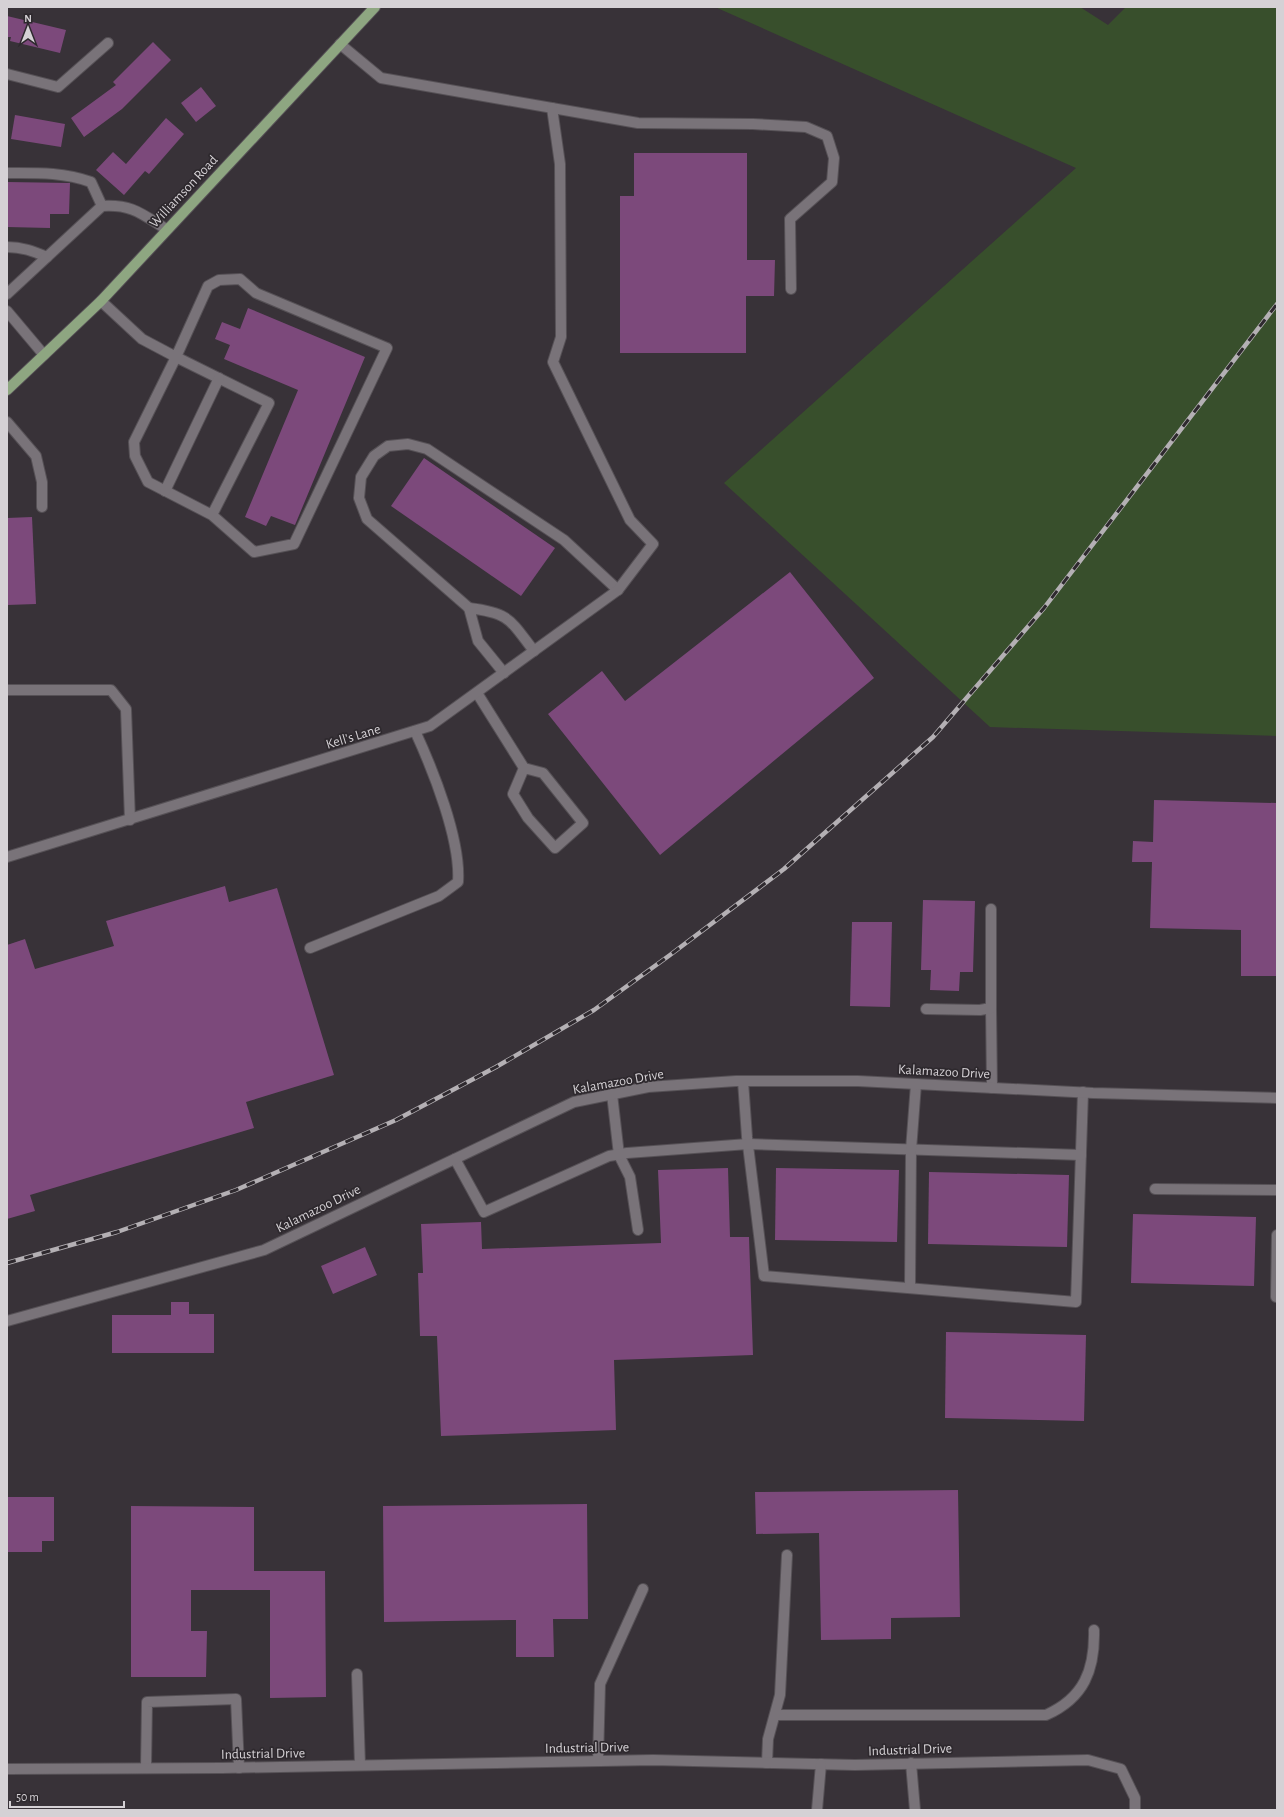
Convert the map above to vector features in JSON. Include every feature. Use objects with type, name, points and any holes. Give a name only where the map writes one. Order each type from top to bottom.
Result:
[{"type":"main road","name":"Williamson Road","points":[[7,390],[101,301],[166,229],[375,7]]},
{"type":"street","points":[[7,74],[58,87],[108,43]]},
{"type":"street","points":[[340,44],[381,78],[638,123],[753,124],[806,127],[827,136],[834,158],[832,182],[790,219],[791,289]]},
{"type":"street","name":"Kell's Lane","points":[[7,857],[430,726],[618,590],[654,544],[630,520],[553,362],[561,337],[560,172],[552,108]]},
{"type":"street","points":[[7,173],[56,173],[71,175],[90,182],[102,206]]},
{"type":"street","points":[[7,294],[102,206],[119,205],[135,210],[166,229]]},
{"type":"street","points":[[7,247],[33,250],[46,257]]},
{"type":"street","points":[[240,279],[256,293],[387,348],[294,544],[254,552],[212,515],[148,482],[135,456],[134,442],[176,356],[208,286],[219,280],[240,279]]},
{"type":"street","points":[[101,301],[142,339],[268,403],[212,515]]},
{"type":"street","points":[[7,311],[44,355]]},
{"type":"street","points":[[165,491],[219,378]]},
{"type":"street","points":[[7,422],[36,456],[42,482],[42,507]]},
{"type":"street","points":[[504,672],[478,641],[469,608],[367,519],[359,498],[361,477],[374,456],[388,446],[408,444],[427,449],[564,540],[618,590]]},
{"type":"street","points":[[469,608],[493,611],[509,619],[534,651]]},
{"type":"street","points":[[7,690],[112,690],[126,709],[130,820]]},
{"type":"street","points":[[476,693],[524,768],[543,774],[583,823],[555,848],[528,818],[513,794],[524,768]]},
{"type":"street","points":[[310,948],[439,896],[458,882],[459,866],[450,827],[441,797],[415,731]]},
{"type":"street","points":[[991,909],[992,1088]]},
{"type":"street","points":[[926,1009],[980,1010],[991,1008]]},
{"type":"street","points":[[743,1081],[748,1144],[764,1276],[1076,1302],[1083,1092]]},
{"type":"street","name":"Kalamazoo Drive","points":[[7,1321],[264,1250],[574,1102],[648,1087],[743,1081],[858,1081],[1083,1092],[1277,1098]]},
{"type":"street","points":[[910,1288],[911,1150],[916,1084]]},
{"type":"street","points":[[612,1094],[618,1155],[630,1177],[638,1230]]},
{"type":"street","points":[[455,1159],[484,1212],[609,1156],[618,1155],[748,1144],[1081,1156]]},
{"type":"street","points":[[1155,1189],[1277,1190]]},
{"type":"street","points":[[1276,1297],[1277,1235]]},
{"type":"street","points":[[767,1762],[768,1739],[780,1695],[787,1555]]},
{"type":"street","points":[[598,1760],[600,1684],[643,1589]]},
{"type":"street","points":[[775,1715],[1046,1715],[1062,1708],[1078,1692],[1088,1675],[1094,1649],[1094,1630]]},
{"type":"street","points":[[357,1674],[360,1765]]},
{"type":"street","points":[[146,1768],[148,1702],[236,1699],[239,1768]]},
{"type":"street","name":"Industrial Drive","points":[[7,1768],[239,1768],[598,1760],[821,1764],[1088,1760],[1121,1769],[1135,1798],[1135,1810]]},
{"type":"street","points":[[911,1763],[915,1810]]},
{"type":"street","points":[[818,1810],[821,1764]]},
{"type":"green space","points":[[715,7],[1080,7],[1108,25],[1126,7],[1277,7],[1277,736],[990,727],[724,483],[1076,168]]},
{"type":"building","points":[[7,16],[66,30],[60,53],[10,41],[11,37],[7,37]]},
{"type":"building","points":[[153,42],[171,60],[122,109],[84,137],[71,118],[116,85],[113,82]]},
{"type":"building","points":[[201,87],[216,106],[196,122],[181,103]]},
{"type":"building","points":[[15,115],[65,124],[61,147],[11,139]]},
{"type":"building","points":[[166,118],[184,134],[149,174],[145,171],[124,195],[96,170],[113,152],[126,164]]},
{"type":"building","points":[[634,153],[747,153],[747,260],[775,260],[774,296],[746,296],[746,353],[620,353],[620,196],[634,196]]},
{"type":"building","points":[[7,182],[70,183],[69,214],[50,214],[50,228],[7,227]]},
{"type":"building","points":[[248,308],[365,357],[295,525],[271,516],[266,526],[245,517],[298,390],[224,359],[230,345],[215,339],[222,322],[240,329]]},
{"type":"building","points":[[424,458],[555,548],[521,596],[391,506]]},
{"type":"building","points":[[32,517],[36,604],[7,605],[7,518]]},
{"type":"building","points":[[790,572],[874,678],[660,855],[548,714],[602,671],[625,701]]},
{"type":"building","points":[[1154,800],[1277,803],[1277,976],[1241,976],[1241,930],[1150,928],[1152,862],[1132,862],[1133,841],[1153,842]]},
{"type":"building","points":[[225,886],[229,902],[277,888],[334,1075],[246,1102],[254,1128],[30,1195],[35,1211],[7,1219],[7,945],[25,939],[35,969],[114,946],[106,921]]},
{"type":"building","points":[[923,900],[975,901],[973,972],[960,972],[959,991],[930,990],[931,970],[921,970]]},
{"type":"building","points":[[852,922],[892,922],[890,1007],[850,1006]]},
{"type":"building","points":[[728,1168],[730,1237],[749,1237],[753,1355],[614,1360],[616,1430],[441,1436],[437,1336],[420,1336],[418,1273],[423,1273],[421,1224],[481,1222],[482,1249],[661,1243],[658,1170]]},
{"type":"building","points":[[776,1168],[899,1170],[897,1242],[775,1240]]},
{"type":"building","points":[[929,1172],[1069,1175],[1067,1247],[928,1244]]},
{"type":"building","points":[[1133,1214],[1256,1217],[1254,1286],[1131,1283]]},
{"type":"building","points":[[365,1247],[377,1275],[333,1294],[321,1266]]},
{"type":"building","points":[[171,1302],[189,1302],[189,1314],[214,1314],[214,1353],[112,1353],[112,1315],[171,1315]]},
{"type":"building","points":[[946,1332],[1086,1335],[1084,1421],[945,1418]]},
{"type":"building","points":[[958,1490],[960,1617],[891,1618],[891,1639],[821,1640],[819,1533],[756,1534],[755,1492]]},
{"type":"building","points":[[7,1497],[54,1497],[54,1541],[42,1541],[42,1552],[7,1552]]},
{"type":"building","points":[[587,1504],[588,1619],[553,1619],[554,1657],[516,1657],[516,1620],[384,1622],[383,1506]]},
{"type":"building","points":[[131,1506],[254,1507],[254,1571],[325,1571],[326,1697],[270,1698],[270,1590],[191,1590],[191,1631],[207,1631],[206,1677],[131,1677]]},
{"type":"railway","points":[[7,1263],[117,1232],[236,1190],[396,1120],[496,1067],[594,1010],[784,869],[933,737],[1044,608],[1277,304]]}]
